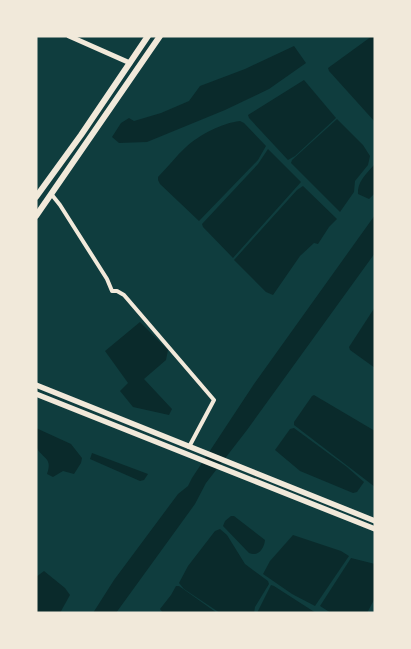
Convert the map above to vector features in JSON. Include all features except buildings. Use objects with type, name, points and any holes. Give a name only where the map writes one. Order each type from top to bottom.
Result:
[{"type":"highway","points":[[36,197],[81,135],[148,36]]},
{"type":"highway","points":[[36,216],[160,36]]},
{"type":"main road","points":[[36,385],[375,521]]},
{"type":"main road","points":[[36,394],[375,530]]},
{"type":"street","points":[[69,36],[130,63]]},
{"type":"street","points":[[52,195],[102,270],[112,291],[118,291],[130,301],[214,400],[192,448]]},
{"type":"water","points":[[372,36],[375,36],[375,122],[328,68]]},
{"type":"water","points":[[294,46],[306,63],[269,89],[225,110],[147,142],[119,143],[112,137],[121,123],[129,118],[134,121],[161,113],[189,101],[200,86],[245,69]]},
{"type":"water","points":[[304,80],[336,118],[295,156],[288,160],[248,115]]},
{"type":"water","points":[[337,119],[363,145],[370,156],[368,165],[355,181],[354,192],[340,212],[291,163]]},
{"type":"water","points":[[240,121],[266,146],[258,160],[199,221],[160,184],[158,177],[182,150],[197,138],[218,127]]},
{"type":"water","points":[[268,149],[301,182],[233,258],[202,224],[258,164]]},
{"type":"water","points":[[374,165],[375,193],[369,199],[358,194],[358,190],[363,178]]},
{"type":"water","points":[[303,186],[337,219],[329,227],[318,244],[314,243],[300,256],[273,295],[266,292],[234,260],[297,190]]},
{"type":"water","points":[[375,215],[375,253],[247,430],[206,483],[195,504],[116,613],[93,613],[114,580],[178,494],[188,486],[254,384]]},
{"type":"water","points":[[375,307],[375,368],[350,350],[349,347]]},
{"type":"water","points":[[140,322],[168,350],[166,360],[144,379],[172,409],[169,415],[133,407],[120,391],[128,383],[105,351]]},
{"type":"water","points":[[314,395],[375,431],[375,487],[294,425],[294,422]]},
{"type":"water","points":[[36,428],[71,444],[82,458],[74,474],[63,471],[53,477],[47,474],[49,464],[36,445]]},
{"type":"water","points":[[294,428],[364,482],[357,492],[353,493],[300,471],[275,450],[290,429]]},
{"type":"water","points":[[92,453],[148,474],[144,480],[140,481],[90,459]]},
{"type":"water","points":[[234,516],[265,540],[258,553],[249,553],[223,526],[225,521]]},
{"type":"water","points":[[220,529],[227,535],[245,564],[268,581],[269,584],[255,607],[254,613],[220,613],[184,589],[179,583],[188,566],[215,531]]},
{"type":"water","points":[[293,535],[341,551],[349,556],[315,606],[292,594],[263,574],[270,561]]},
{"type":"water","points":[[351,558],[375,564],[375,598],[367,613],[331,613],[320,606]]},
{"type":"water","points":[[44,571],[65,588],[70,595],[60,613],[36,613],[36,577]]},
{"type":"water","points":[[271,585],[274,586],[316,613],[257,613]]},
{"type":"water","points":[[176,586],[179,586],[217,613],[163,613],[160,609]]}]
